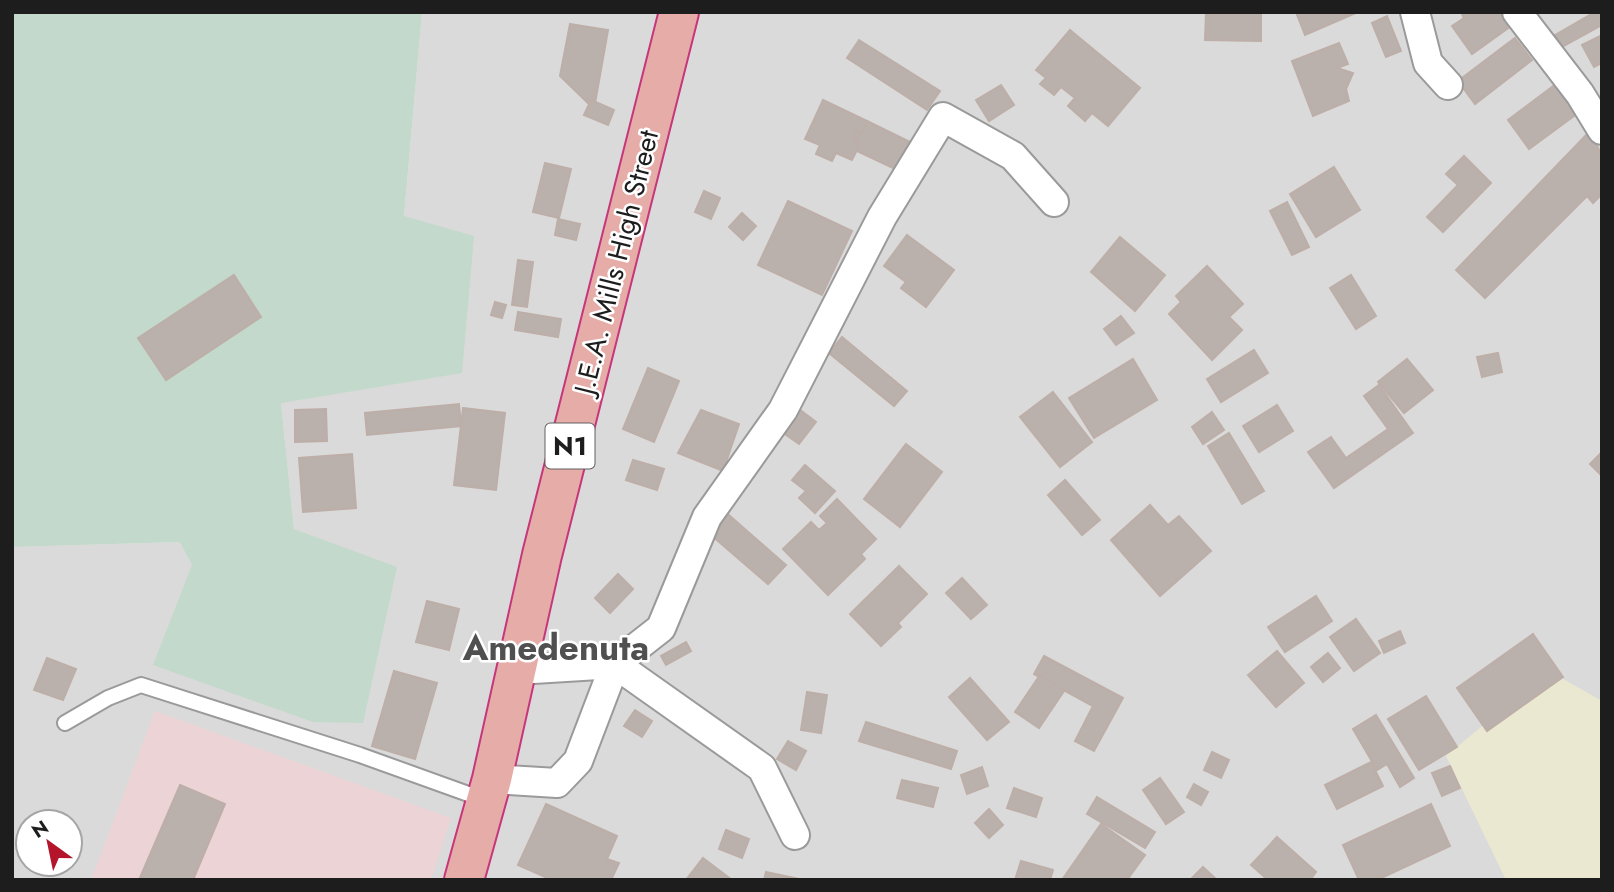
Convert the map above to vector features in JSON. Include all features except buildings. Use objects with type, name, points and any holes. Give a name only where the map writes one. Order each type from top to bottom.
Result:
[{"type":"highway","name":"J.E.A. Mills High Street","points":[[464,880],[489,790],[542,555],[679,12]]},
{"type":"street","points":[[1416,12],[1428,63],[1448,85]]},
{"type":"street","points":[[1517,12],[1580,94],[1602,130]]},
{"type":"street","points":[[489,790],[557,783],[578,761],[615,664],[661,628],[707,517],[783,410],[882,217],[943,117],[1013,156],[1055,202]]},
{"type":"street","points":[[517,670],[615,664],[762,768],[795,835]]},
{"type":"lane","points":[[65,723],[107,698],[141,685],[360,755],[489,790]]},
{"type":"shaded area","points":[[422,12],[1602,12],[1602,880],[12,880],[12,547],[181,542],[192,565],[397,568],[294,529],[281,403],[404,217]]},
{"type":"shaded area","points":[[1549,671],[1602,701],[1602,880],[1506,880],[1446,756]]},
{"type":"shaded area","points":[[155,711],[451,818],[431,880],[91,880]]},
{"type":"green space","points":[[12,12],[422,12],[404,216],[474,236],[462,373],[281,403],[294,529],[397,567],[363,723],[313,722],[153,665],[192,565],[180,542],[12,547]]},
{"type":"district","name":"Amedenuta","points":[[556,648]]}]
